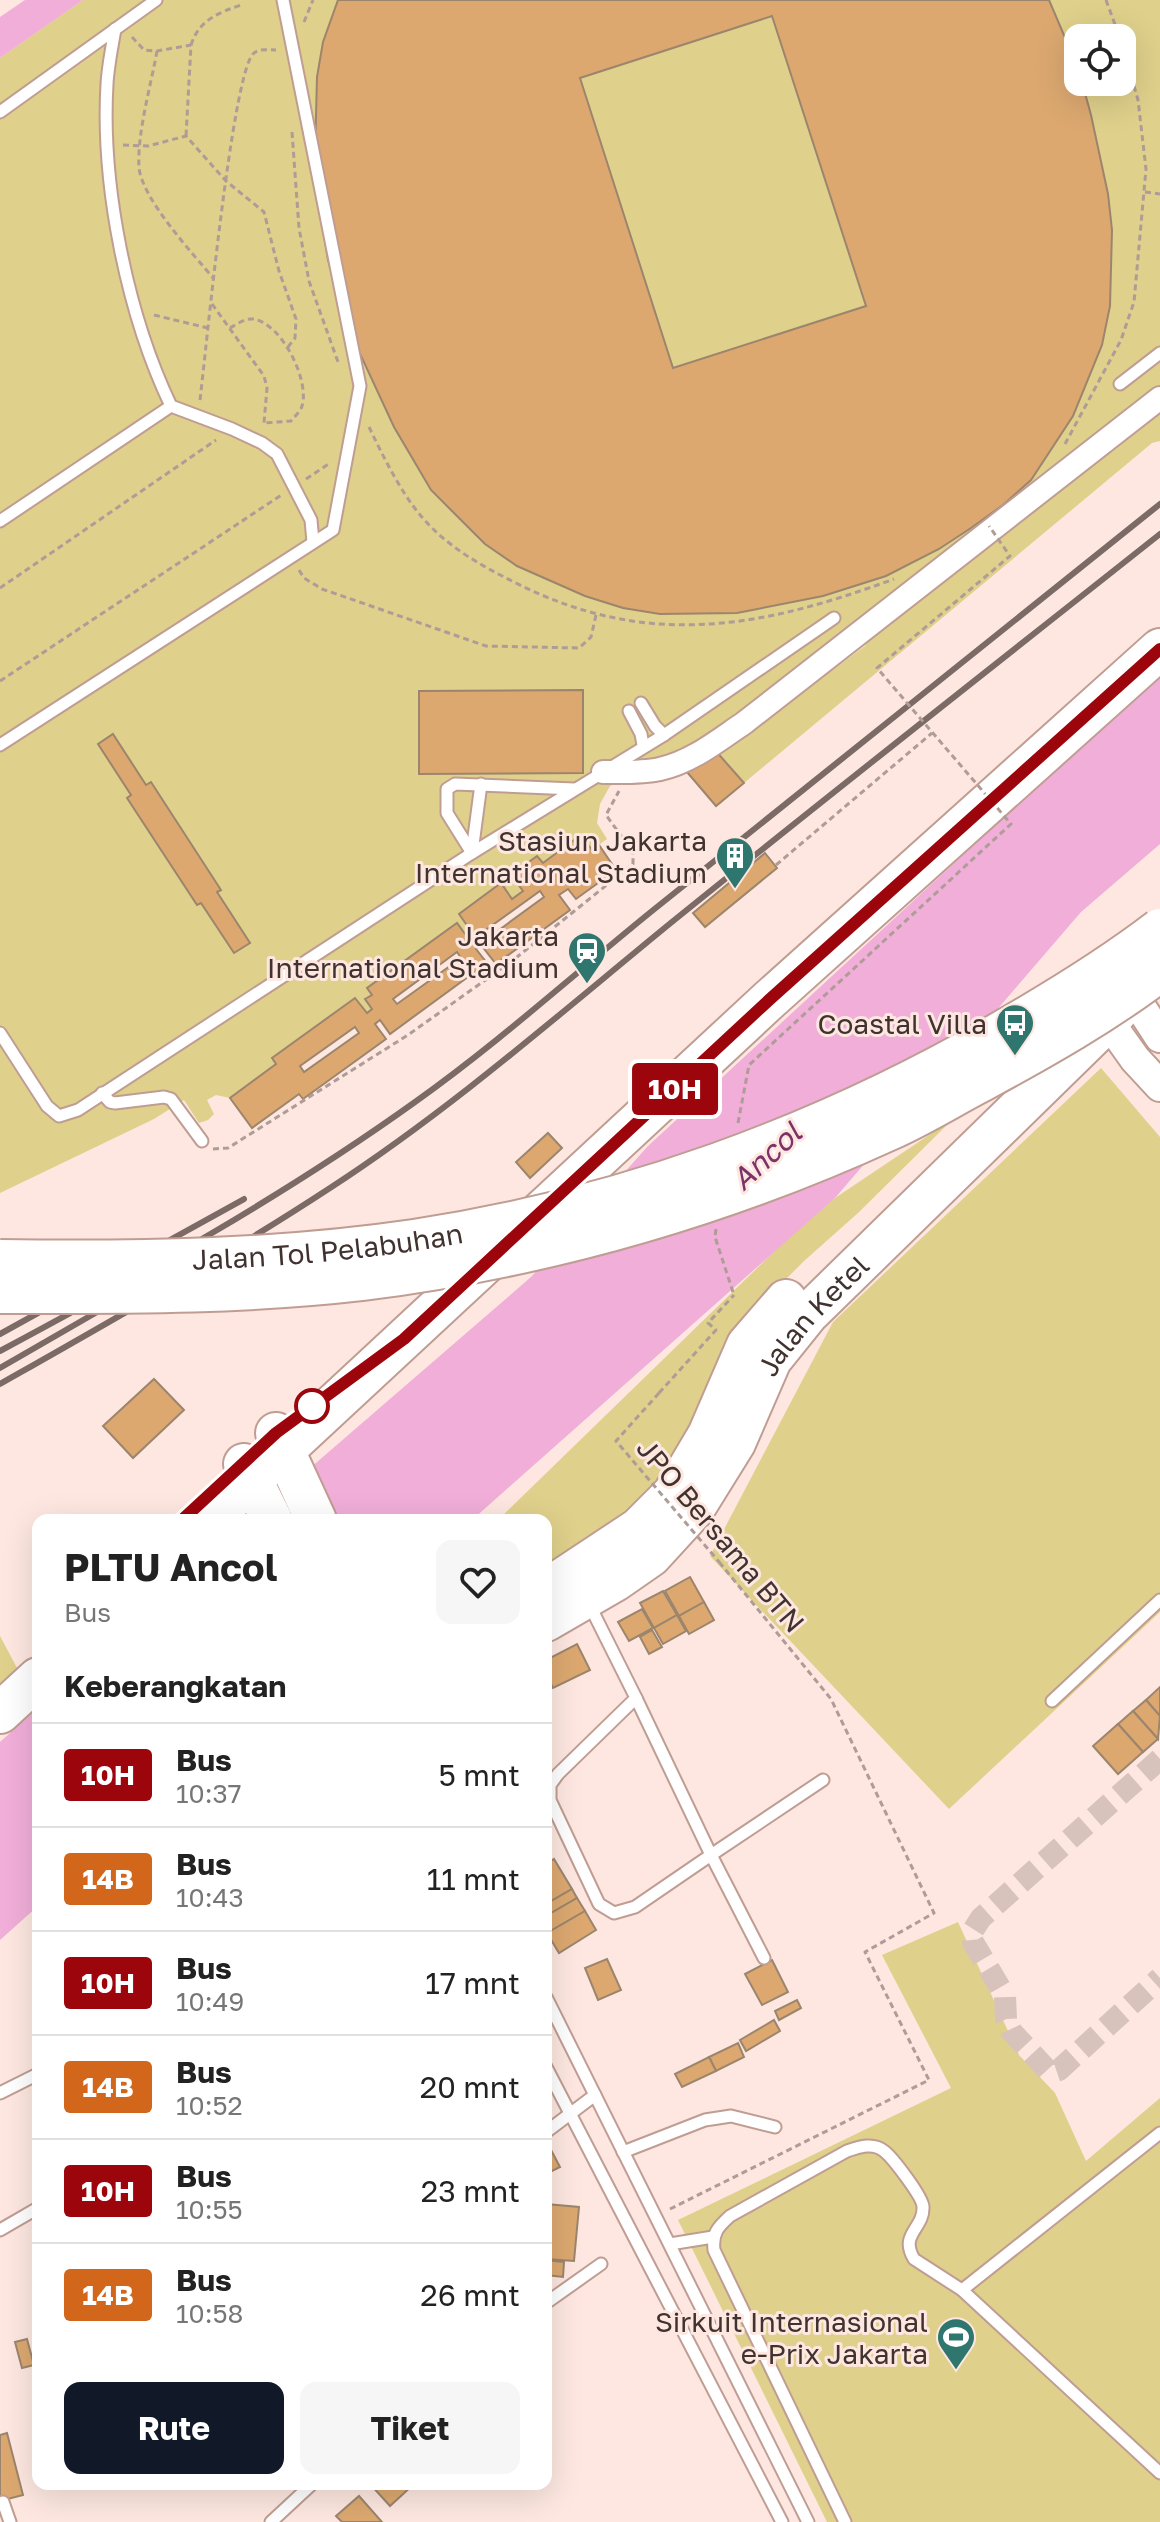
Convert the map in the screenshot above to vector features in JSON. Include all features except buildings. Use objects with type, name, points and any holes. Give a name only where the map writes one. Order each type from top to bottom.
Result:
[{"type":"highway","points":[[219,1514],[257,1490],[284,1451],[404,1339],[769,1000],[1160,649]]},
{"type":"highway","name":"Jalan Tol Pelabuhan","points":[[0,1260],[253,1256],[399,1241],[527,1218],[624,1194],[754,1151],[845,1114],[939,1068],[1042,1008],[1129,953],[1160,929]]},
{"type":"highway","points":[[1129,993],[1160,948]]},
{"type":"highway","name":"Jalan Tol Pelabuhan","points":[[0,1293],[256,1289],[363,1280],[501,1259],[658,1218],[781,1176],[892,1129],[1045,1047],[1129,993]]},
{"type":"highway","name":"Jalan Ketel","points":[[552,1616],[599,1578],[639,1528],[673,1494],[708,1435],[747,1345],[783,1303],[932,1166],[1129,993]]},
{"type":"highway","points":[[284,1451],[313,1514]]},
{"type":"highway","points":[[197,1514],[257,1490]]},
{"type":"highway","name":"Jalan Ketel","points":[[552,1585],[599,1578]]},
{"type":"highway","points":[[0,1685],[32,1656]]},
{"type":"highway","points":[[0,1713],[32,1684]]},
{"type":"street","points":[[603,772],[660,769],[682,762],[744,723],[1160,398]]},
{"type":"street","points":[[1129,993],[1160,1037]]},
{"type":"street","points":[[1129,993],[1135,1059],[1160,1086]]},
{"type":"lane","points":[[0,112],[156,0]]},
{"type":"lane","points":[[0,745],[333,530],[360,386],[283,0]]},
{"type":"lane","points":[[119,26],[107,83],[107,144],[116,218],[136,318],[152,366],[171,406],[232,429],[277,454],[311,520],[313,542]]},
{"type":"lane","points":[[1120,384],[1160,353]]},
{"type":"lane","points":[[0,521],[171,406]]},
{"type":"lane","points":[[0,1033],[47,1106],[59,1116],[78,1110],[472,853],[643,745],[664,735],[834,618]]},
{"type":"lane","points":[[641,703],[664,735]]},
{"type":"lane","points":[[629,711],[643,745]]},
{"type":"lane","points":[[472,853],[447,813],[447,789],[455,784],[481,784],[574,789]]},
{"type":"lane","points":[[472,853],[481,784]]},
{"type":"lane","points":[[102,1093],[115,1103],[164,1097],[171,1099],[202,1141]]},
{"type":"lane","points":[[599,1578],[636,1698],[764,1958]]},
{"type":"lane","points":[[1052,1701],[1160,1600]]},
{"type":"lane","points":[[552,1782],[636,1698]]},
{"type":"lane","points":[[552,1805],[599,1904],[614,1913],[635,1907],[823,1780]]},
{"type":"lane","points":[[552,2009],[808,2522]]},
{"type":"lane","points":[[0,2093],[32,2077]]},
{"type":"lane","points":[[552,2078],[782,2522]]},
{"type":"lane","points":[[552,2128],[595,2095]]},
{"type":"lane","points":[[623,2152],[705,2120],[731,2116],[775,2127]]},
{"type":"lane","points":[[962,2290],[1160,2133]]},
{"type":"lane","points":[[845,2522],[714,2250],[713,2237],[719,2225],[730,2216],[847,2151],[862,2146],[884,2151],[922,2199],[924,2210],[909,2240],[914,2259],[962,2290],[1160,2473]]},
{"type":"lane","points":[[0,2230],[32,2211]]},
{"type":"lane","points":[[670,2244],[713,2237]]},
{"type":"lane","points":[[552,2299],[601,2264]]},
{"type":"lane","points":[[271,2522],[306,2490]]},
{"type":"lane","points":[[3,2502],[10,2522]]},
{"type":"path","points":[[1106,0],[1115,24]]},
{"type":"path","points":[[241,5],[205,22],[194,35],[186,136],[226,181],[264,212],[279,271],[296,319],[295,338],[288,347]]},
{"type":"path","points":[[119,26],[139,46],[157,51],[191,45]]},
{"type":"path","points":[[198,416],[226,181],[243,74],[251,56],[257,51],[281,50]]},
{"type":"path","points":[[157,51],[139,167],[146,188],[167,221],[214,279]]},
{"type":"path","points":[[1058,454],[1121,340],[1134,302],[1146,169],[1136,93]]},
{"type":"path","points":[[141,146],[186,136]]},
{"type":"path","points":[[1145,192],[1160,194]]},
{"type":"path","points":[[212,304],[264,376],[267,388],[262,443]]},
{"type":"path","points":[[136,318],[154,315],[208,328]]},
{"type":"path","points":[[230,328],[253,319],[278,334],[288,347],[297,370],[302,404],[291,421],[264,423]]},
{"type":"path","points":[[0,588],[232,429]]},
{"type":"path","points":[[373,435],[420,515],[447,542],[475,562],[532,591],[625,622],[672,626],[779,615],[821,605],[896,578]]},
{"type":"path","points":[[306,479],[333,461]]},
{"type":"path","points":[[0,681],[293,487]]},
{"type":"path","points":[[737,1128],[749,1065],[1011,824],[877,668],[1010,556],[989,526]]},
{"type":"path","points":[[291,557],[304,578],[312,584],[486,646],[579,648],[591,637],[596,614]]},
{"type":"path","points":[[776,865],[932,733]]},
{"type":"path","points":[[202,1141],[213,1149],[228,1148],[408,1035],[536,943],[633,864],[633,852],[606,815],[632,771]]},
{"type":"path","name":"JPO Bersama BTN","points":[[656,2216],[929,2080],[865,1952],[934,1913],[831,1699],[616,1441],[716,1330],[708,1323],[734,1295],[715,1237],[718,1222]]},
{"type":"shaded area","points":[[83,0],[1160,0],[1160,389],[813,659],[682,751],[610,786],[600,804],[597,823],[607,839],[592,850],[581,835],[543,863],[537,856],[512,875],[523,891],[512,899],[501,883],[459,913],[473,934],[468,938],[456,923],[367,988],[372,995],[365,1000],[372,1009],[367,1013],[355,998],[272,1058],[276,1064],[230,1098],[216,1095],[207,1100],[214,1114],[208,1120],[199,1123],[184,1100],[154,1119],[0,1193],[0,58]]},
{"type":"shaded area","points":[[1160,401],[1160,441],[1152,443],[744,783],[714,749],[822,671],[830,672],[865,646],[877,628],[1095,453],[1112,452],[1153,419],[1153,407]]},
{"type":"shaded area","points":[[1101,1068],[1160,1137],[1160,1612],[949,1809],[710,1556],[833,1322]]},
{"type":"shaded area","points":[[953,1119],[752,1313],[659,1493],[552,1566],[552,1514],[504,1514],[785,1241],[835,1198]]},
{"type":"shaded area","points":[[0,1636],[17,1668],[0,1684]]},
{"type":"shaded area","name":"Sirkuit Internasional e-Prix Jakarta","points":[[958,1922],[1019,2055],[1055,2093],[1086,2161],[1160,2098],[1160,2522],[827,2522],[678,2220],[951,2088],[882,1955]]},
{"type":"water","points":[[25,0],[83,0],[0,58],[0,17]]},
{"type":"water","name":"Ancol","points":[[1160,673],[1160,844],[1081,912],[835,1198],[479,1514],[257,1514],[531,1277],[648,1146]]},
{"type":"water","points":[[32,1713],[32,1911],[0,1940],[0,1742]]},
{"type":"tunnel","points":[[1160,1759],[981,1918],[972,1932],[973,1942],[1005,1996],[1006,2019],[1012,2032],[1050,2073],[1059,2070],[1160,1978]]},
{"type":"railway","points":[[0,1351],[212,1233],[315,1170],[415,1102],[506,1033],[652,911],[1160,504]]},
{"type":"railway","points":[[0,1384],[249,1239],[418,1127],[1160,534]]},
{"type":"railway","points":[[0,1334],[244,1199]]},
{"type":"railway","points":[[0,1368],[104,1308]]},
{"type":"bus line","name":"10H","points":[[189,1514],[276,1433],[404,1339],[769,1000],[1160,649]]},
{"type":"place","name":"Stasiun Jakarta International Stadium","points":[[735,890]]},
{"type":"place","name":"Jakarta International Stadium","points":[[587,985]]},
{"type":"place","name":"Coastal Villa","points":[[1015,1057]]},
{"type":"place","name":"Sirkuit Internasional e-Prix Jakarta","points":[[956,2371]]}]
